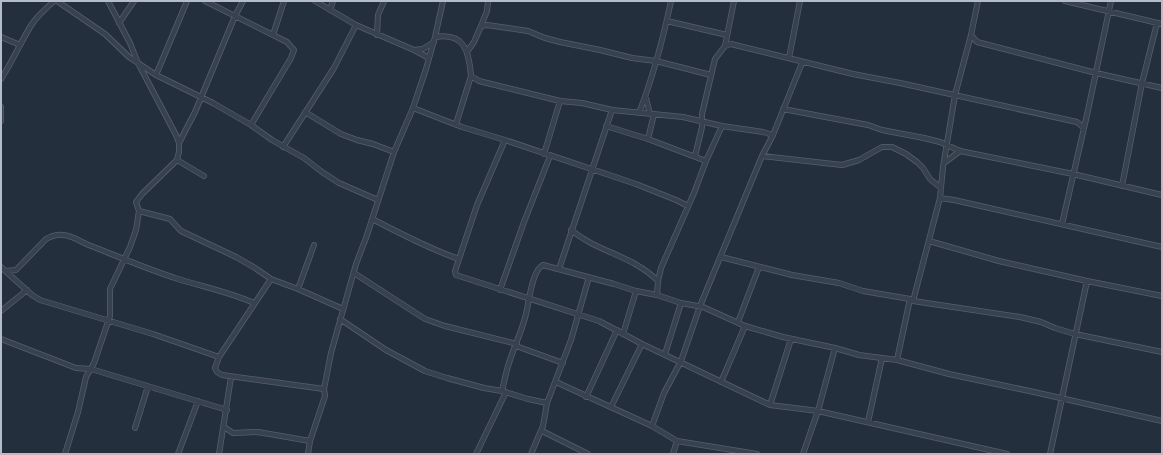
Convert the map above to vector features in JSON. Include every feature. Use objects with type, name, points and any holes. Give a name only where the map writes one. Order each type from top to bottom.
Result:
[{"type":"street","points":[[1,79],[32,23],[44,10],[56,1],[105,34],[138,63],[156,75],[201,97],[251,125],[283,147],[304,158],[339,183],[378,200]]},
{"type":"street","points":[[65,454],[78,412],[86,378],[94,363],[109,320],[110,289],[130,247],[136,230],[139,211],[136,202],[177,160],[179,152],[179,143],[176,135],[138,63],[108,1]]},
{"type":"street","points":[[119,23],[134,1]]},
{"type":"street","points":[[156,75],[187,1]]},
{"type":"street","points":[[205,1],[288,42],[294,50],[291,58],[251,125]]},
{"type":"street","points":[[179,143],[195,112],[235,16],[243,1]]},
{"type":"street","points":[[272,35],[284,1]]},
{"type":"street","points":[[315,1],[356,25],[414,50],[428,58]]},
{"type":"street","points":[[330,10],[333,1]]},
{"type":"street","points":[[377,35],[378,15],[384,1]]},
{"type":"street","points":[[308,454],[310,441],[324,396],[331,353],[356,264],[394,152],[413,108],[435,39],[443,1]]},
{"type":"street","points":[[467,52],[474,42],[481,26],[487,11],[488,1]]},
{"type":"street","points":[[639,113],[646,98],[671,1]]},
{"type":"street","points":[[694,156],[702,127],[711,75],[716,57],[724,46],[727,37],[734,1]]},
{"type":"street","points":[[789,58],[800,1]]},
{"type":"street","points":[[898,360],[912,300],[940,198],[955,95],[971,35],[978,1]]},
{"type":"street","points":[[1065,1],[1160,24],[1142,83],[1122,186]]},
{"type":"street","points":[[1062,224],[1112,1]]},
{"type":"street","points":[[667,20],[727,37],[731,44]]},
{"type":"street","points":[[283,147],[334,68],[356,25]]},
{"type":"street","points":[[481,26],[487,25],[528,31],[560,42],[711,75]]},
{"type":"street","points":[[414,50],[423,49],[435,39],[444,35],[456,38],[464,44],[467,52],[471,76],[456,124]]},
{"type":"street","points":[[971,35],[977,42]]},
{"type":"street","points":[[1,37],[20,46]]},
{"type":"street","points":[[464,44],[474,42]]},
{"type":"street","points":[[968,45],[977,42],[1096,73],[1162,88]]},
{"type":"street","points":[[724,46],[731,44],[789,58],[802,63],[1077,122],[1084,128]]},
{"type":"street","points":[[652,426],[664,393],[681,361],[700,306],[802,63]]},
{"type":"street","points":[[471,76],[479,81],[560,100],[582,103],[612,110],[702,120],[722,126],[763,132],[773,135]]},
{"type":"street","points":[[468,86],[479,81]]},
{"type":"street","points":[[646,98],[652,114],[648,139]]},
{"type":"street","points":[[544,154],[560,100]]},
{"type":"street","points":[[1,107],[1,121]]},
{"type":"street","points":[[413,108],[544,154],[636,184],[688,206]]},
{"type":"street","points":[[783,109],[868,125],[882,130],[924,138],[947,145],[960,151],[1162,194]]},
{"type":"street","points":[[560,269],[571,230],[593,170],[612,110]]},
{"type":"street","points":[[305,112],[341,134],[394,152]]},
{"type":"street","points":[[1077,122],[1087,115]]},
{"type":"street","points":[[606,126],[648,139],[706,160]]},
{"type":"street","points":[[657,295],[661,268],[706,160],[722,126]]},
{"type":"street","points":[[505,140],[477,205],[455,271],[456,275],[599,321],[642,344],[681,361],[770,405],[818,411],[1007,454]]},
{"type":"street","points":[[762,156],[842,165],[859,160],[882,147],[892,147],[906,154],[917,162],[930,179],[941,188]]},
{"type":"street","points":[[944,163],[960,151]]},
{"type":"street","points":[[500,290],[524,222],[550,156]]},
{"type":"street","points":[[177,160],[204,176]]},
{"type":"street","points":[[940,198],[1162,247]]},
{"type":"street","points":[[139,211],[170,219],[180,231],[236,257],[270,279],[298,289],[343,309]]},
{"type":"street","points":[[372,219],[418,242],[459,259]]},
{"type":"street","points":[[571,230],[583,240],[642,267],[658,281]]},
{"type":"street","points":[[6,271],[16,270],[46,239],[61,234],[74,237],[86,244],[176,279],[223,291],[254,303]]},
{"type":"street","points":[[929,242],[1087,281],[1162,296]]},
{"type":"street","points":[[298,289],[314,245]]},
{"type":"street","points":[[721,256],[759,267],[839,283],[863,291],[1020,317],[1041,322],[1076,334],[1162,352]]},
{"type":"street","points":[[476,454],[504,392],[509,363],[526,315],[534,279],[540,267],[543,266],[560,269],[636,291],[657,295],[681,303],[700,306],[745,326],[783,338],[835,348],[859,355],[898,360],[949,374],[1162,421]]},
{"type":"street","points":[[1,267],[32,295],[40,300],[153,334],[219,357]]},
{"type":"street","points":[[738,322],[759,267]]},
{"type":"street","points":[[16,270],[16,280]]},
{"type":"street","points":[[354,273],[430,321],[516,345],[563,363]]},
{"type":"street","points":[[531,454],[542,431],[546,416],[547,403],[563,363],[589,277]]},
{"type":"street","points":[[270,279],[219,357],[215,368],[217,372],[222,375],[231,377],[324,389]]},
{"type":"street","points":[[1050,454],[1087,281]]},
{"type":"street","points":[[1,311],[27,290]]},
{"type":"street","points":[[623,334],[636,291]]},
{"type":"street","points":[[665,354],[681,303]]},
{"type":"street","points":[[340,319],[386,350],[425,371],[484,388],[547,403]]},
{"type":"street","points":[[721,382],[745,326]]},
{"type":"street","points":[[586,397],[617,330]]},
{"type":"street","points":[[1,339],[71,366],[91,369],[227,410]]},
{"type":"street","points":[[770,405],[791,339]]},
{"type":"street","points":[[611,407],[642,344]]},
{"type":"street","points":[[803,454],[818,411],[835,348]]},
{"type":"street","points":[[868,422],[882,358]]},
{"type":"street","points":[[219,454],[231,377]]},
{"type":"street","points":[[556,382],[652,426],[677,441],[755,454]]},
{"type":"street","points":[[135,428],[148,386]]},
{"type":"street","points":[[178,454],[198,401]]},
{"type":"street","points":[[224,427],[233,433],[258,432],[310,441]]},
{"type":"street","points":[[542,431],[588,454]]},
{"type":"street","points":[[674,454],[677,441]]}]
